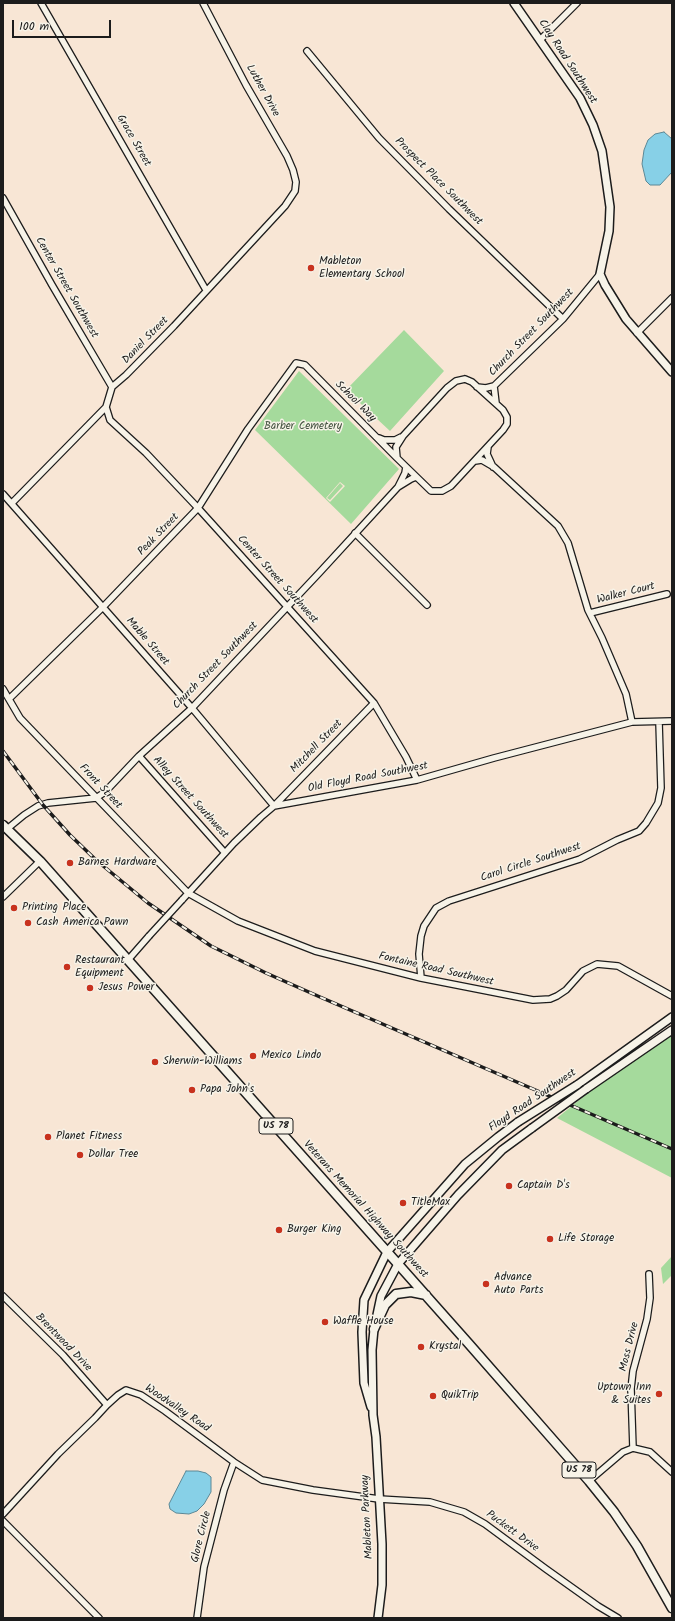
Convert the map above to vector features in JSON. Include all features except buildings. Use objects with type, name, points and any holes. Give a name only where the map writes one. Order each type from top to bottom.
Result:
[{"type":"main road","name":"Clay Road Southwest","points":[[514,3],[580,98],[593,125],[602,151],[610,207],[609,231],[600,274]]},
{"type":"main road","points":[[600,274],[608,291],[637,333],[672,372]]},
{"type":"main road","name":"Veterans Memorial Highway Southwest","points":[[5,827],[40,861],[426,1295],[589,1481],[614,1512],[637,1546],[672,1608]]},
{"type":"main road","name":"Floyd Road Southwest","points":[[387,1252],[465,1164],[518,1122],[577,1085],[672,1017]]},
{"type":"main road","name":"Floyd Road Southwest","points":[[398,1264],[469,1183],[502,1150],[586,1089],[672,1030]]},
{"type":"main road","name":"Mableton Parkway","points":[[373,1414],[364,1383],[362,1332],[364,1300],[387,1252]]},
{"type":"main road","name":"Mableton Parkway","points":[[378,1618],[382,1585],[379,1499],[373,1414],[372,1350],[374,1329],[381,1296],[398,1264]]},
{"type":"main road","points":[[374,1329],[385,1305],[396,1294],[411,1292],[426,1295]]},
{"type":"street","name":"Grace Street","points":[[40,3],[206,290]]},
{"type":"street","name":"Luther Drive","points":[[203,3],[246,86],[287,156],[296,182],[295,191]]},
{"type":"street","points":[[540,40],[577,3]]},
{"type":"street","name":"Prospect Place Southwest","points":[[307,51],[379,138],[449,209],[563,319]]},
{"type":"street","name":"Daniel Street","points":[[112,387],[126,375],[174,326],[285,206],[295,191]]},
{"type":"street","name":"Center Street Southwest","points":[[3,198],[112,387]]},
{"type":"street","name":"Church Street Southwest","points":[[477,387],[486,388],[494,386],[563,319],[600,274]]},
{"type":"street","points":[[637,333],[672,298]]},
{"type":"street","name":"School Way","points":[[296,363],[305,365],[397,458]]},
{"type":"street","name":"Peak Street","points":[[9,700],[104,607],[198,508],[248,429],[296,363]]},
{"type":"street","name":"Church Street Southwest","points":[[465,379],[477,387],[496,404],[507,417],[507,424],[475,461],[451,486],[442,492],[431,491],[397,458],[396,447],[403,436],[456,381],[465,379]]},
{"type":"street","name":"Church Street Southwest","points":[[494,386],[496,404]]},
{"type":"street","points":[[12,503],[106,407],[112,387]]},
{"type":"street","name":"Center Street Southwest","points":[[106,407],[110,420],[146,453],[198,508],[374,703],[406,757],[417,780]]},
{"type":"street","points":[[375,437],[384,440],[394,440],[403,436]]},
{"type":"street","points":[[488,446],[487,454],[494,467]]},
{"type":"street","points":[[475,461],[482,460],[494,467],[558,526],[568,542],[590,613],[618,672],[626,694],[632,722]]},
{"type":"street","points":[[398,486],[405,473],[406,467]]},
{"type":"street","name":"Church Street Southwest","points":[[96,798],[105,792],[139,756],[192,708],[333,559],[398,486],[416,477]]},
{"type":"street","name":"Mable Street","points":[[3,494],[192,708],[274,806]]},
{"type":"street","points":[[355,533],[426,605]]},
{"type":"street","name":"Walker Court","points":[[590,613],[667,594]]},
{"type":"street","name":"Front Street","points":[[3,689],[20,718],[188,893]]},
{"type":"street","name":"Mitchell Street","points":[[274,806],[374,703]]},
{"type":"street","name":"Old Floyd Road Southwest","points":[[274,806],[417,780],[632,722],[672,721]]},
{"type":"street","name":"Carol Circle Southwest","points":[[421,978],[419,954],[421,936],[424,926],[436,908],[455,898],[580,859],[639,831],[646,823],[658,803],[661,788],[659,722]]},
{"type":"street","name":"Alley Street Southwest","points":[[139,756],[225,853]]},
{"type":"street","points":[[5,827],[38,806],[48,803],[96,798]]},
{"type":"street","points":[[128,960],[225,853],[274,806]]},
{"type":"street","points":[[3,897],[40,861]]},
{"type":"street","name":"Fontaine Road Southwest","points":[[188,893],[238,921],[315,951],[421,978],[533,1000],[543,1000],[557,996],[587,969],[596,964],[608,964],[618,966],[672,996]]},
{"type":"street","name":"Moss Drive","points":[[633,1448],[631,1389],[633,1371],[647,1319],[650,1298],[649,1274]]},
{"type":"street","name":"Brentwood Drive","points":[[3,1296],[63,1355],[107,1405]]},
{"type":"street","name":"Woodvalley Road","points":[[107,1405],[126,1390],[141,1395],[234,1462]]},
{"type":"street","points":[[3,1514],[58,1454],[107,1405]]},
{"type":"street","points":[[589,1481],[623,1452],[633,1448],[650,1452],[672,1472]]},
{"type":"street","name":"Puckett Drive","points":[[234,1462],[262,1480],[313,1490],[379,1499],[430,1502],[464,1512],[485,1524],[552,1573],[618,1618]]},
{"type":"street","name":"Glore Circle","points":[[197,1618],[206,1560],[224,1490],[234,1462]]},
{"type":"street","points":[[3,1521],[99,1618]]},
{"type":"green space","points":[[404,330],[444,371],[390,431],[346,390]]},
{"type":"green space","name":"Barber Cemetery","points":[[299,371],[399,469],[351,524],[255,430]],"holes":[[[340,482],[345,486],[330,502],[326,498]]]},
{"type":"green space","points":[[340,483],[343,486],[330,500],[327,498]]},
{"type":"green space","points":[[672,1030],[672,1178],[557,1118],[589,1092]]},
{"type":"green space","points":[[672,1256],[672,1275],[663,1284],[661,1268]]},
{"type":"water","points":[[664,132],[672,139],[672,172],[660,185],[650,185],[646,181],[642,164],[644,150],[648,140],[655,134]]},
{"type":"water","points":[[186,1471],[198,1471],[206,1473],[211,1477],[211,1492],[204,1504],[197,1511],[189,1514],[176,1513],[170,1509],[169,1504]]},
{"type":"railway","points":[[3,751],[43,805],[70,835],[96,860],[148,903],[211,946],[320,997],[672,1149]]},
{"type":"place","name":"Mableton Elementary School","points":[[311,268]]},
{"type":"place","name":"Barnes Hardware","points":[[70,863]]},
{"type":"place","name":"Printing Place","points":[[14,908]]},
{"type":"place","name":"Cash America Pawn","points":[[28,923]]},
{"type":"place","name":"Restaurant Equipment","points":[[67,967]]},
{"type":"place","name":"Jesus Power","points":[[90,988]]},
{"type":"place","name":"Mexico Lindo","points":[[253,1056]]},
{"type":"place","name":"Sherwin-Williams","points":[[155,1062]]},
{"type":"place","name":"Papa John's","points":[[192,1090]]},
{"type":"place","name":"Planet Fitness","points":[[48,1137]]},
{"type":"place","name":"Dollar Tree","points":[[80,1155]]},
{"type":"place","name":"Captain D's","points":[[509,1186]]},
{"type":"place","name":"TitleMax","points":[[403,1203]]},
{"type":"place","name":"Burger King","points":[[279,1230]]},
{"type":"place","name":"Life Storage","points":[[550,1239]]},
{"type":"place","name":"Advance Auto Parts","points":[[486,1284]]},
{"type":"place","name":"Waffle House","points":[[325,1322]]},
{"type":"place","name":"Krystal","points":[[421,1347]]},
{"type":"place","name":"Uptown Inn & Suites","points":[[659,1394]]},
{"type":"place","name":"QuikTrip","points":[[433,1396]]}]
